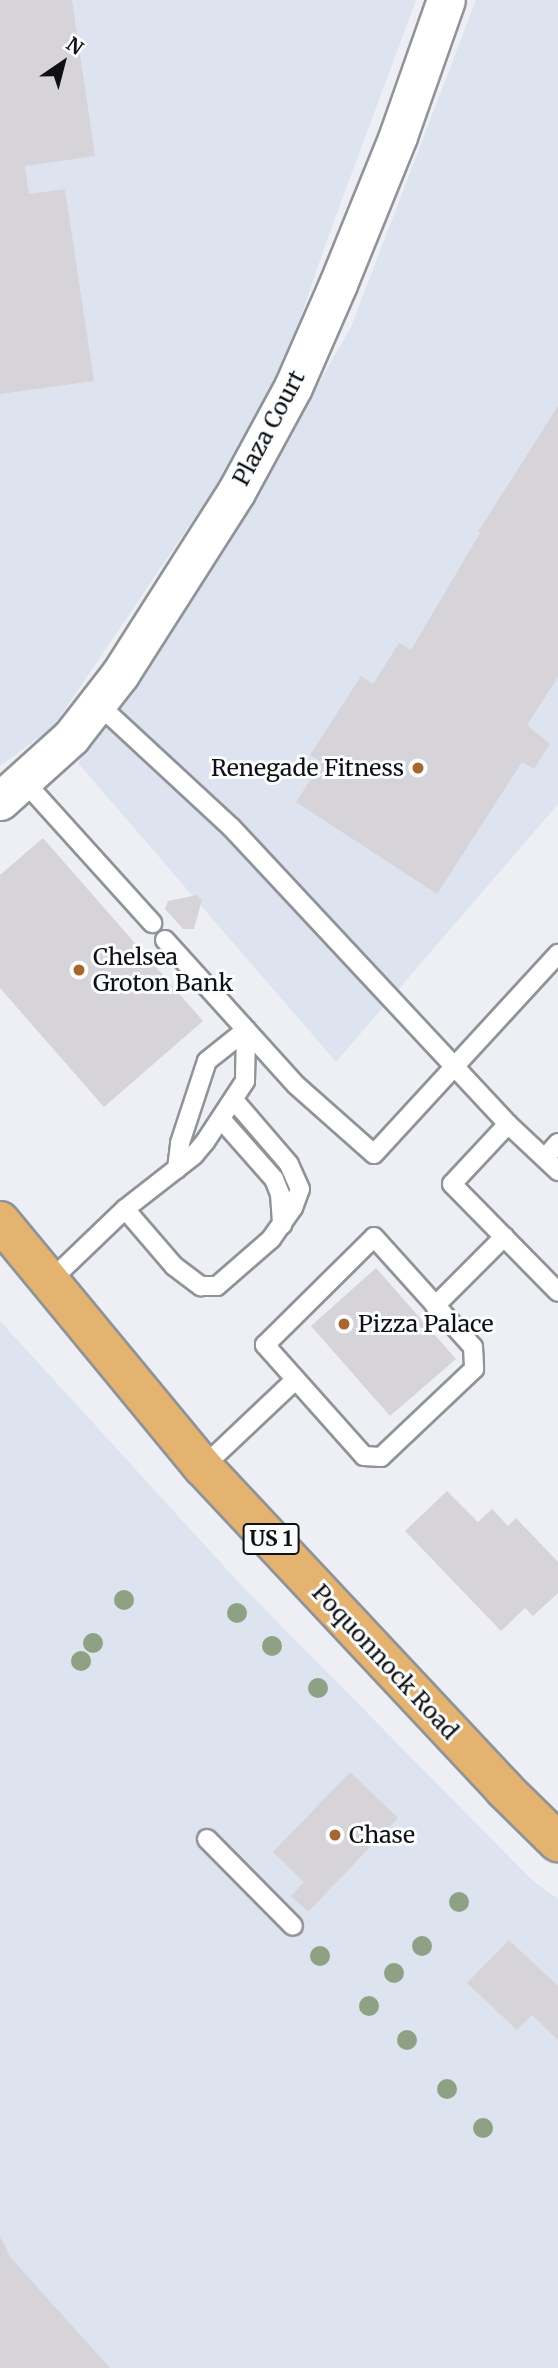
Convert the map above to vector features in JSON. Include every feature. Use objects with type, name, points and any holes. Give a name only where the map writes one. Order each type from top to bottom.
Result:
[{"type":"main road","name":"Poquonnock Road","points":[[0,1221],[203,1467],[495,1779],[558,1842]]},
{"type":"street","name":"Plaza Court","points":[[11,790],[71,737],[120,674],[236,492],[293,387],[398,136],[446,0]]},
{"type":"lane","points":[[97,703],[231,827],[453,1067],[558,1171]]},
{"type":"lane","points":[[11,790],[152,923]]},
{"type":"lane","points":[[165,940],[296,1085],[374,1154],[558,954]]},
{"type":"lane","points":[[50,1281],[125,1209],[194,1155],[245,1081],[246,1030]]},
{"type":"lane","points":[[177,1169],[180,1143],[207,1061],[246,1030]]},
{"type":"lane","points":[[125,1209],[174,1266],[201,1286],[217,1286],[229,1278],[271,1239],[297,1200],[300,1189],[296,1176],[234,1100]]},
{"type":"lane","points":[[221,1119],[274,1179],[281,1194],[282,1225]]},
{"type":"lane","points":[[509,1124],[453,1184],[558,1292]]},
{"type":"lane","points":[[545,1158],[558,1143]]},
{"type":"lane","points":[[374,1237],[473,1347],[474,1369],[381,1457],[364,1456],[294,1381],[264,1345],[374,1237]]},
{"type":"lane","points":[[435,1306],[504,1237]]},
{"type":"lane","points":[[203,1467],[294,1381]]},
{"type":"lane","points":[[207,1839],[293,1926]]},
{"type":"shaded area","points":[[0,0],[416,0],[327,240],[270,406],[53,727],[0,766]]},
{"type":"shaded area","points":[[476,0],[558,0],[558,804],[336,1062],[78,763],[253,497],[351,327]]},
{"type":"shaded area","points":[[0,1321],[242,1586],[532,1880],[558,1899],[558,2368],[0,2368]]},
{"type":"building","points":[[0,0],[72,0],[95,156],[25,166],[29,194],[65,189],[94,381],[0,394]]},
{"type":"building","points":[[558,406],[558,677],[527,725],[550,744],[534,769],[522,762],[437,894],[296,802],[322,762],[310,755],[361,676],[373,684],[399,643],[411,650],[480,533],[478,532]]},
{"type":"building","name":"Chelsea Groton Bank","points":[[43,838],[203,1021],[104,1107],[0,988],[0,875]]},
{"type":"building","name":"Chelsea Groton Bank","points":[[197,895],[202,900],[194,929],[183,929],[165,909],[168,901]]},
{"type":"building","points":[[376,1268],[456,1359],[390,1416],[311,1326]]},
{"type":"building","points":[[447,1491],[478,1522],[492,1509],[508,1526],[516,1518],[558,1562],[558,1593],[533,1616],[525,1608],[501,1631],[405,1531]]},
{"type":"building","name":"Chase","points":[[350,1772],[398,1818],[308,1912],[291,1896],[304,1882],[273,1852]]},
{"type":"building","points":[[509,1940],[558,1986],[558,2040],[532,2015],[517,2030],[467,1983]]},
{"type":"building","points":[[0,2236],[10,2257],[110,2368],[0,2368]]},
{"type":"place","name":"Renegade Fitness","points":[[418,768]]},
{"type":"place","name":"Chelsea Groton Bank","points":[[79,970]]},
{"type":"place","name":"Pizza Palace","points":[[344,1324]]},
{"type":"place","name":"Chase","points":[[335,1835]]}]
